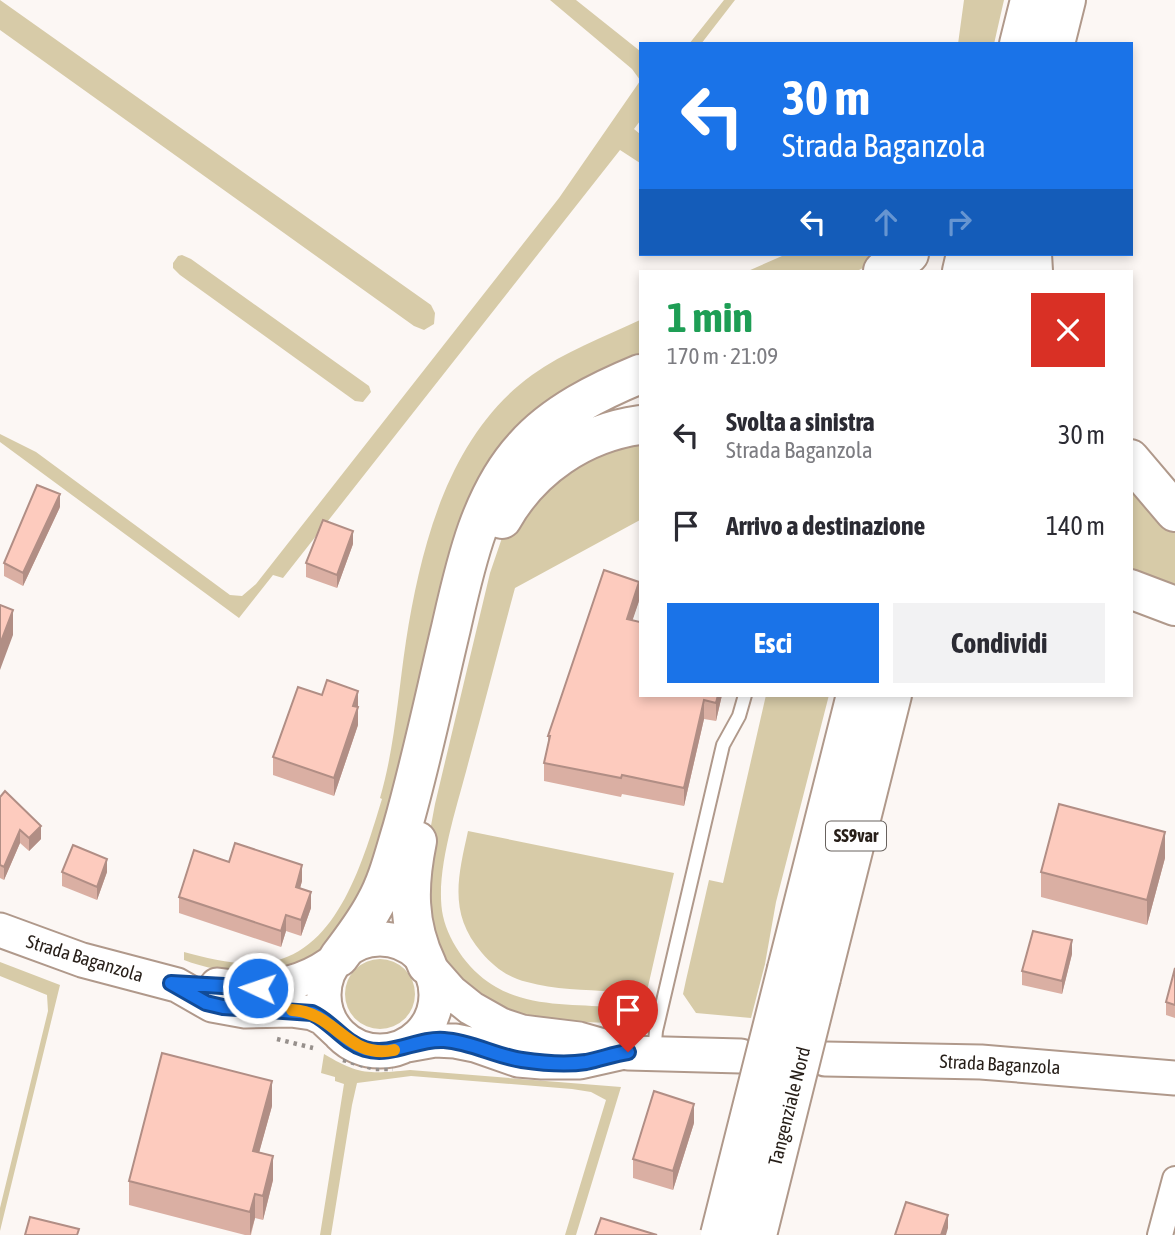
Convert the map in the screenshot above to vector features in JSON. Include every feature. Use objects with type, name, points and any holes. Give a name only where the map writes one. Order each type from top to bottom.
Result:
[{"type":"highway","points":[[1056,42],[1066,0]]},
{"type":"highway","points":[[1067,42],[1077,0]]},
{"type":"highway","points":[[885,270],[906,256]]},
{"type":"highway","points":[[339,957],[370,914],[389,873],[413,790],[463,577],[480,524],[500,481],[523,447],[552,422],[590,398],[639,374]]},
{"type":"highway","points":[[427,965],[413,927],[410,898],[412,873],[425,805],[476,586],[493,538],[517,495],[558,457],[582,442],[606,432],[639,425]]},
{"type":"highway","points":[[1133,463],[1175,512]]},
{"type":"highway","points":[[1133,590],[1163,599],[1175,606]]},
{"type":"highway","points":[[804,900],[807,877],[804,850],[806,827],[838,697]]},
{"type":"highway","name":"SS9var","points":[[812,965],[804,900],[855,697]]},
{"type":"highway","name":"SS9var","points":[[720,1235],[812,965],[890,697]]},
{"type":"highway","points":[[812,965],[859,883],[893,749],[917,697]]},
{"type":"highway","name":"Tangenziale Nord","points":[[757,1235],[812,965]]},
{"type":"main road","name":"Strada Baganzola","points":[[0,930],[82,960],[171,983],[245,988],[284,986],[320,972],[362,942],[390,940],[407,946],[460,1000],[501,1025],[532,1034],[579,1039],[641,1053]]},
{"type":"main road","points":[[339,957],[329,972],[324,1000],[329,1018],[339,1033]]},
{"type":"main road","points":[[407,1045],[427,1026],[435,1009],[435,982],[427,965]]},
{"type":"main road","name":"Strada Baganzola","points":[[171,983],[206,1003],[223,1007],[312,1013],[323,1018],[354,1045],[371,1051],[389,1051],[425,1041],[444,1040],[475,1045],[518,1059],[557,1062],[587,1061],[641,1053],[741,1056]]},
{"type":"main road","name":"Strada Baganzola","points":[[825,1059],[981,1062],[1175,1078]]},
{"type":"street","points":[[1160,1235],[1175,1179]]},
{"type":"lane","points":[[641,1053],[656,1031],[723,745],[739,716],[744,697]]},
{"type":"shaded area","points":[[0,0],[431,305],[435,313],[434,324],[424,330],[414,326],[0,30]]},
{"type":"shaded area","points":[[550,0],[576,0],[639,50],[639,79],[632,69]]},
{"type":"shaded area","points":[[724,0],[735,0],[703,42],[691,42]]},
{"type":"shaded area","points":[[964,0],[1004,0],[994,42],[958,42]]},
{"type":"shaded area","points":[[639,82],[639,122],[634,129],[639,133],[639,162],[620,150],[283,578],[273,575],[239,618],[0,442],[0,434],[36,452],[230,595],[242,596],[256,584],[559,198]]},
{"type":"shaded area","points":[[182,255],[369,386],[371,392],[363,402],[355,401],[180,275],[173,268],[173,263]]},
{"type":"shaded area","points":[[782,256],[887,256],[859,270],[750,270]]},
{"type":"shaded area","points":[[639,320],[639,363],[537,419],[369,883],[342,926],[322,949],[308,959],[275,971],[218,970],[184,960],[184,952],[237,963],[269,962],[293,954],[314,940],[331,921],[357,873],[382,799],[380,798],[393,739],[412,604],[420,567],[444,495],[479,428],[503,400],[532,375],[571,352]]},
{"type":"shaded area","points":[[639,436],[639,521],[515,588],[448,840],[442,881],[443,916],[450,937],[463,957],[478,974],[496,987],[538,1001],[611,1007],[615,1009],[614,1021],[611,1023],[550,1021],[523,1017],[479,997],[445,963],[429,931],[430,831],[490,573],[504,532],[539,484]]},
{"type":"shaded area","points":[[1133,480],[1175,529],[1175,588],[1133,572]]},
{"type":"shaded area","points":[[766,697],[828,697],[776,902],[765,964],[751,1018],[696,1013],[683,994],[709,880],[723,883]]},
{"type":"shaded area","points":[[468,831],[674,873],[647,991],[614,987],[613,992],[537,985],[514,978],[492,963],[471,938],[460,909],[459,880]]},
{"type":"shaded area","points":[[380,959],[399,965],[409,975],[415,994],[409,1013],[399,1023],[380,1029],[361,1023],[351,1013],[345,994],[351,975],[361,965]]},
{"type":"shaded area","points":[[0,962],[60,985],[0,1231],[0,1208],[48,1011],[47,995],[0,976]]},
{"type":"shaded area","points":[[324,1054],[346,1066],[365,1071],[410,1070],[621,1087],[576,1235],[565,1235],[606,1100],[591,1092],[572,1089],[411,1076],[357,1083],[331,1235],[320,1235],[344,1084],[335,1081],[335,1077],[321,1073]]},
{"type":"building","points":[[37,485],[60,494],[23,573],[4,563]]},
{"type":"building","points":[[323,520],[353,531],[337,575],[306,563]]},
{"type":"building","points":[[604,570],[639,582],[627,619],[639,622],[639,697],[718,697],[716,703],[704,700],[684,788],[544,763],[548,736]]},
{"type":"building","points":[[0,605],[13,610],[0,644]]},
{"type":"building","points":[[327,680],[358,691],[353,706],[358,707],[334,778],[273,757],[298,687],[322,695]]},
{"type":"building","points":[[5,791],[41,826],[29,838],[20,830],[4,867],[0,865],[0,797]]},
{"type":"building","points":[[1059,804],[1165,832],[1147,900],[1041,872]]},
{"type":"building","points":[[235,843],[302,865],[296,887],[311,892],[301,920],[286,915],[281,931],[179,897],[194,850],[229,862]]},
{"type":"building","points":[[73,845],[107,859],[97,887],[62,872]]},
{"type":"building","points":[[1033,931],[1072,940],[1062,981],[1022,971]]},
{"type":"building","points":[[1175,968],[1175,1005],[1166,1002]]},
{"type":"building","points":[[162,1053],[272,1081],[253,1151],[273,1156],[263,1196],[255,1194],[250,1212],[129,1181]]},
{"type":"building","points":[[654,1091],[694,1104],[673,1171],[633,1159]]},
{"type":"building","points":[[906,1202],[948,1215],[941,1235],[895,1235]]},
{"type":"building","points":[[30,1217],[79,1229],[77,1235],[25,1235]]},
{"type":"building","points":[[601,1218],[657,1235],[595,1235]]},
{"type":"slow traffic","points":[[292,1010],[323,1018],[354,1045],[371,1051],[394,1050]]},
{"type":"route","points":[[258,988],[171,983],[206,1003],[223,1007],[312,1013],[323,1018],[346,1040],[371,1051],[389,1051],[415,1042],[444,1040],[475,1045],[508,1057],[542,1062],[580,1062],[628,1052]]}]
